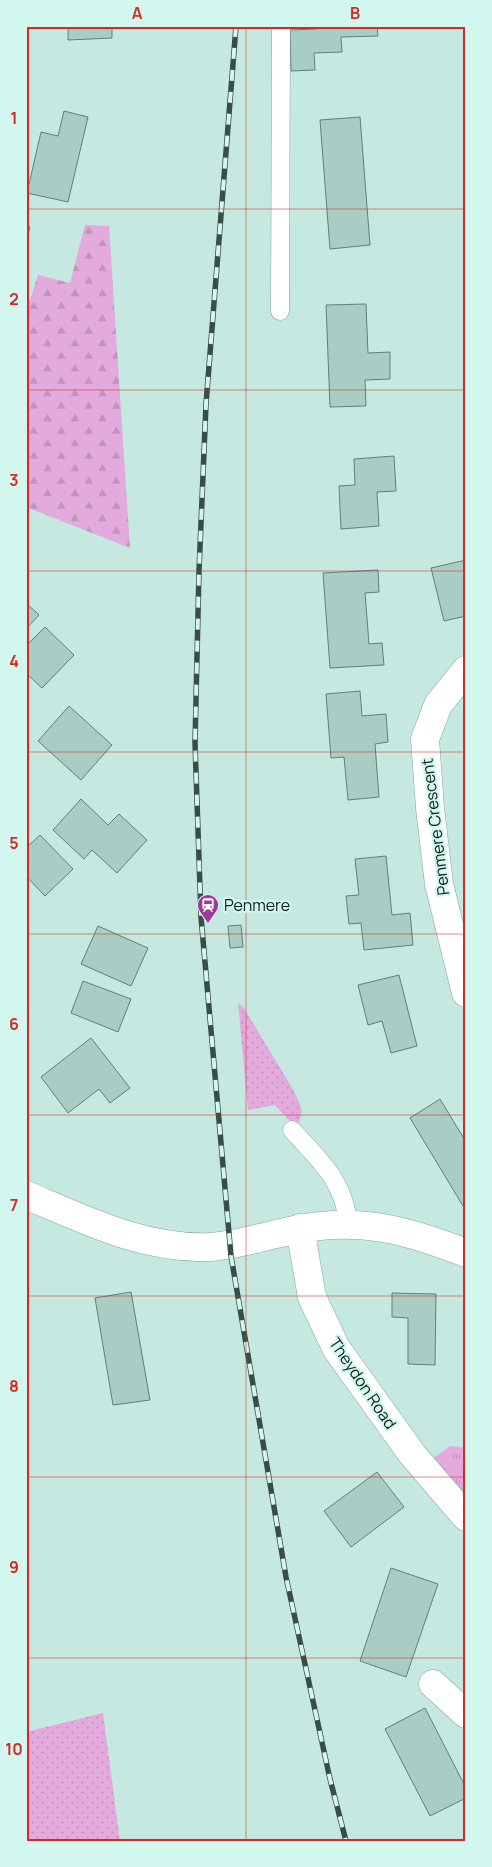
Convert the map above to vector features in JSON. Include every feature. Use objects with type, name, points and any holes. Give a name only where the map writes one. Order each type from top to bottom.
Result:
[{"type":"street","name":"Penmere Crescent","points":[[466,670],[438,705],[425,738],[430,808],[439,884],[466,993]]},
{"type":"street","points":[[26,1195],[105,1229],[153,1242],[178,1246],[211,1247],[254,1240],[300,1228],[348,1223],[393,1229],[420,1236],[466,1253]]},
{"type":"street","name":"Theydon Road","points":[[300,1228],[312,1298],[336,1348],[412,1454],[466,1517]]},
{"type":"street","points":[[433,1684],[466,1714]]},
{"type":"lane","points":[[280,311],[281,26]]},
{"type":"lane","points":[[292,1130],[334,1178],[347,1207],[348,1223]]},
{"type":"green space","points":[[85,225],[109,226],[130,548],[26,507],[26,313],[38,275],[70,283]]},
{"type":"green space","points":[[238,1003],[244,1008],[294,1091],[302,1110],[299,1123],[294,1125],[275,1105],[248,1110]]},
{"type":"green space","points":[[450,1446],[466,1448],[466,1496],[432,1459]]},
{"type":"green space","points":[[103,1713],[120,1841],[26,1841],[26,1732]]},
{"type":"building","points":[[68,26],[112,26],[112,38],[68,40]]},
{"type":"building","points":[[317,26],[377,26],[378,36],[341,37],[342,52],[314,53],[315,70],[291,71],[290,30],[317,29]]},
{"type":"building","points":[[64,111],[88,117],[68,202],[27,193],[41,132],[58,136]]},
{"type":"building","points":[[360,117],[370,245],[330,249],[320,120]]},
{"type":"building","points":[[26,226],[30,227],[26,242]]},
{"type":"building","points":[[366,304],[368,353],[390,352],[390,379],[365,380],[366,406],[330,407],[326,305]]},
{"type":"building","points":[[394,456],[396,491],[377,492],[379,526],[341,529],[339,486],[355,485],[354,459]]},
{"type":"building","points":[[466,560],[466,616],[444,621],[431,568]]},
{"type":"building","points":[[378,570],[379,592],[365,593],[369,644],[382,643],[384,665],[330,668],[323,573]]},
{"type":"building","points":[[26,603],[39,615],[26,629]]},
{"type":"building","points":[[45,627],[74,655],[42,688],[26,673],[26,646]]},
{"type":"building","points":[[360,691],[362,716],[386,714],[388,742],[375,744],[379,797],[348,800],[344,757],[331,758],[326,694]]},
{"type":"building","points":[[69,706],[112,745],[81,780],[38,741]]},
{"type":"building","points":[[81,799],[108,825],[119,814],[147,840],[117,873],[92,850],[84,859],[53,830]]},
{"type":"building","points":[[40,835],[73,869],[45,896],[26,876],[26,848]]},
{"type":"building","points":[[386,856],[392,915],[410,913],[413,945],[364,950],[361,923],[349,924],[346,896],[359,895],[355,859]]},
{"type":"building","points":[[241,925],[243,947],[230,948],[228,926]]},
{"type":"building","points":[[98,926],[148,948],[131,986],[81,964]]},
{"type":"building","points":[[399,975],[417,1046],[391,1053],[382,1021],[368,1025],[358,985]]},
{"type":"building","points":[[83,981],[131,999],[118,1032],[71,1013]]},
{"type":"building","points":[[91,1038],[130,1088],[110,1103],[99,1089],[68,1113],[41,1077]]},
{"type":"building","points":[[440,1099],[466,1142],[466,1204],[463,1206],[410,1118]]},
{"type":"building","points":[[131,1292],[150,1400],[113,1405],[95,1298]]},
{"type":"building","points":[[392,1293],[436,1294],[435,1365],[408,1364],[408,1318],[392,1317]]},
{"type":"building","points":[[377,1472],[404,1507],[351,1547],[324,1511]]},
{"type":"building","points":[[391,1568],[438,1584],[406,1677],[360,1661]]},
{"type":"building","points":[[425,1708],[466,1788],[466,1798],[430,1816],[385,1729]]},
{"type":"railway","points":[[236,26],[206,404],[199,571],[195,743],[201,917],[231,1256],[286,1577],[330,1779],[346,1841]]},
{"type":"place","name":"Penmere","points":[[208,924]]}]
